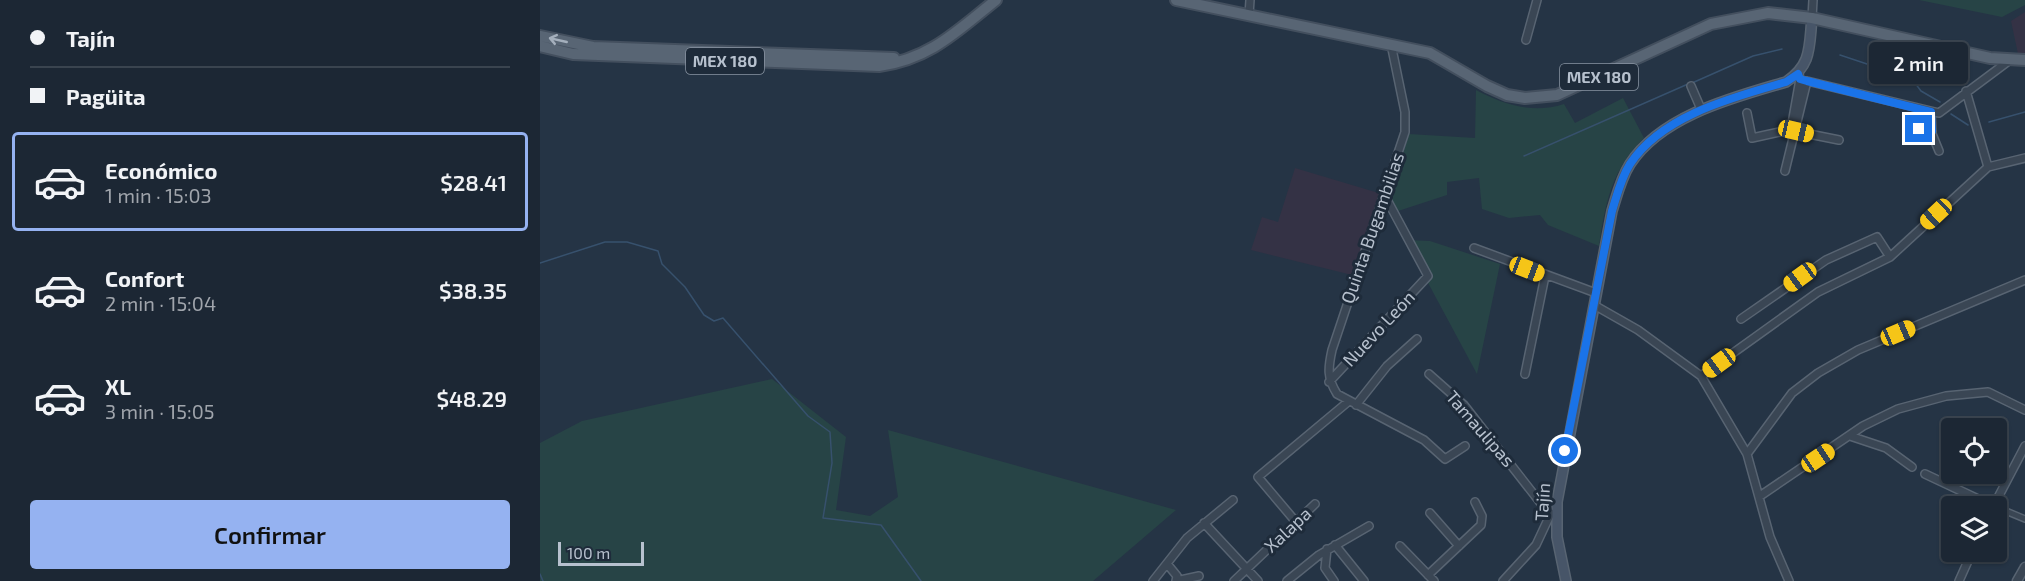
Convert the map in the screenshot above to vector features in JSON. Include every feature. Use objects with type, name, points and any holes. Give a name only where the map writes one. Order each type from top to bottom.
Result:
[{"type":"main road","name":"MEX 180","points":[[540,36],[593,47],[879,66],[910,58],[945,43],[996,0]]},
{"type":"main road","name":"MEX 180","points":[[1176,0],[1430,54],[1487,86],[1507,95],[1525,98],[1557,95],[1711,24],[1768,13],[1812,18],[2010,60],[2025,60]]},
{"type":"main road","points":[[1802,78],[1807,62],[1812,18]]},
{"type":"main road","name":"MEX 180","points":[[540,46],[573,54],[711,56]]},
{"type":"main road","name":"Tajín","points":[[1566,581],[1557,537],[1557,502],[1612,211],[1624,174],[1649,144],[1701,109],[1802,78]]},
{"type":"street","points":[[1249,15],[1250,0]]},
{"type":"street","points":[[1526,40],[1537,0]]},
{"type":"street","points":[[1812,18],[1813,0]]},
{"type":"street","name":"Quinta Bugambilias","points":[[1329,382],[1328,370],[1332,350],[1405,132],[1405,112],[1391,44]]},
{"type":"street","points":[[1939,151],[1932,131],[1935,112],[2010,60]]},
{"type":"street","points":[[1785,171],[1802,78],[1935,112]]},
{"type":"street","points":[[1691,86],[1701,109]]},
{"type":"street","points":[[1966,91],[1988,166]]},
{"type":"street","points":[[1747,113],[1752,138],[1793,131],[1839,141]]},
{"type":"street","points":[[1919,129],[1932,131]]},
{"type":"street","points":[[1701,376],[1814,295],[1890,257],[1988,166],[2025,158]]},
{"type":"street","name":"Nuevo León","points":[[1329,382],[1428,276],[1385,196]]},
{"type":"street","points":[[1741,319],[1826,260],[1877,237],[1890,257]]},
{"type":"street","points":[[1474,248],[1596,293]]},
{"type":"street","points":[[1525,374],[1545,276]]},
{"type":"street","points":[[1748,454],[1792,393],[1818,373],[1858,351],[2025,280]]},
{"type":"street","points":[[1594,304],[1638,330],[1701,376],[1748,454],[1770,537],[1789,581]]},
{"type":"street","points":[[1296,522],[1258,477],[1352,403],[1387,366],[1417,339]]},
{"type":"street","name":"Tamaulipas","points":[[1429,374],[1472,414],[1550,515]]},
{"type":"street","points":[[1329,382],[1337,394],[1424,440],[1444,459],[1466,446]]},
{"type":"street","points":[[1760,495],[1875,419],[1898,409],[1946,396],[1988,392],[2025,410]]},
{"type":"street","points":[[1850,436],[1886,448],[1912,467]]},
{"type":"street","points":[[2000,496],[2025,446]]},
{"type":"street","points":[[1925,474],[1972,496]]},
{"type":"street","points":[[1154,581],[1187,538],[1233,500]]},
{"type":"street","points":[[1400,546],[1431,578],[1483,521],[1475,502]]},
{"type":"street","points":[[1503,581],[1536,545],[1557,502]]},
{"type":"street","name":"Xalapa","points":[[1234,581],[1315,504]]},
{"type":"street","points":[[2007,512],[2025,519]]},
{"type":"street","points":[[1430,513],[1459,546]]},
{"type":"street","points":[[1204,523],[1258,581]]},
{"type":"street","points":[[1287,581],[1327,549],[1370,526]]},
{"type":"street","points":[[1335,545],[1364,581]]},
{"type":"street","points":[[1327,549],[1325,568],[1334,581]]},
{"type":"street","points":[[1959,581],[1968,562]]},
{"type":"street","points":[[1168,565],[1174,572],[1176,581],[1199,576]]},
{"type":"street","points":[[2018,581],[2025,567]]},
{"type":"shaded area","points":[[2025,12],[2025,54],[2018,54],[2011,21]]},
{"type":"shaded area","points":[[1295,168],[1382,194],[1352,275],[1251,250],[1262,217],[1278,222]]},
{"type":"green space","points":[[1919,0],[2025,0],[2025,5],[2002,17]]},
{"type":"green space","points":[[1476,90],[1508,104],[1530,108],[1564,104],[1575,123],[1623,98],[1644,138],[1617,174],[1607,201],[1599,246],[1548,225],[1540,215],[1509,218],[1482,209],[1479,178],[1447,182],[1447,195],[1392,213],[1388,204],[1409,134],[1475,138]]},
{"type":"green space","points":[[1405,240],[1430,241],[1500,264],[1477,374]]},
{"type":"green space","points":[[772,379],[846,437],[836,510],[870,516],[898,497],[888,430],[1176,510],[1093,581],[540,581],[540,443],[582,421]]},
{"type":"waterway","points":[[1692,83],[1753,56],[1782,49]]},
{"type":"waterway","points":[[1840,55],[1912,79],[1921,91],[1940,102]]},
{"type":"waterway","points":[[1524,156],[1688,84]]},
{"type":"waterway","points":[[1989,122],[2025,112]]},
{"type":"waterway","points":[[1951,114],[1968,125]]},
{"type":"waterway","points":[[540,263],[605,242],[627,242],[658,251],[662,264],[685,287],[704,315],[714,321],[723,318],[808,416],[830,432],[832,463],[823,518],[881,525],[921,581]]},
{"type":"waterway","points":[[540,574],[543,581]]},
{"type":"route","points":[[1565,451],[1612,211],[1624,174],[1643,149],[1701,109],[1720,101],[1786,82],[1798,74],[1800,79],[1931,112],[1932,131],[1919,129]]}]
